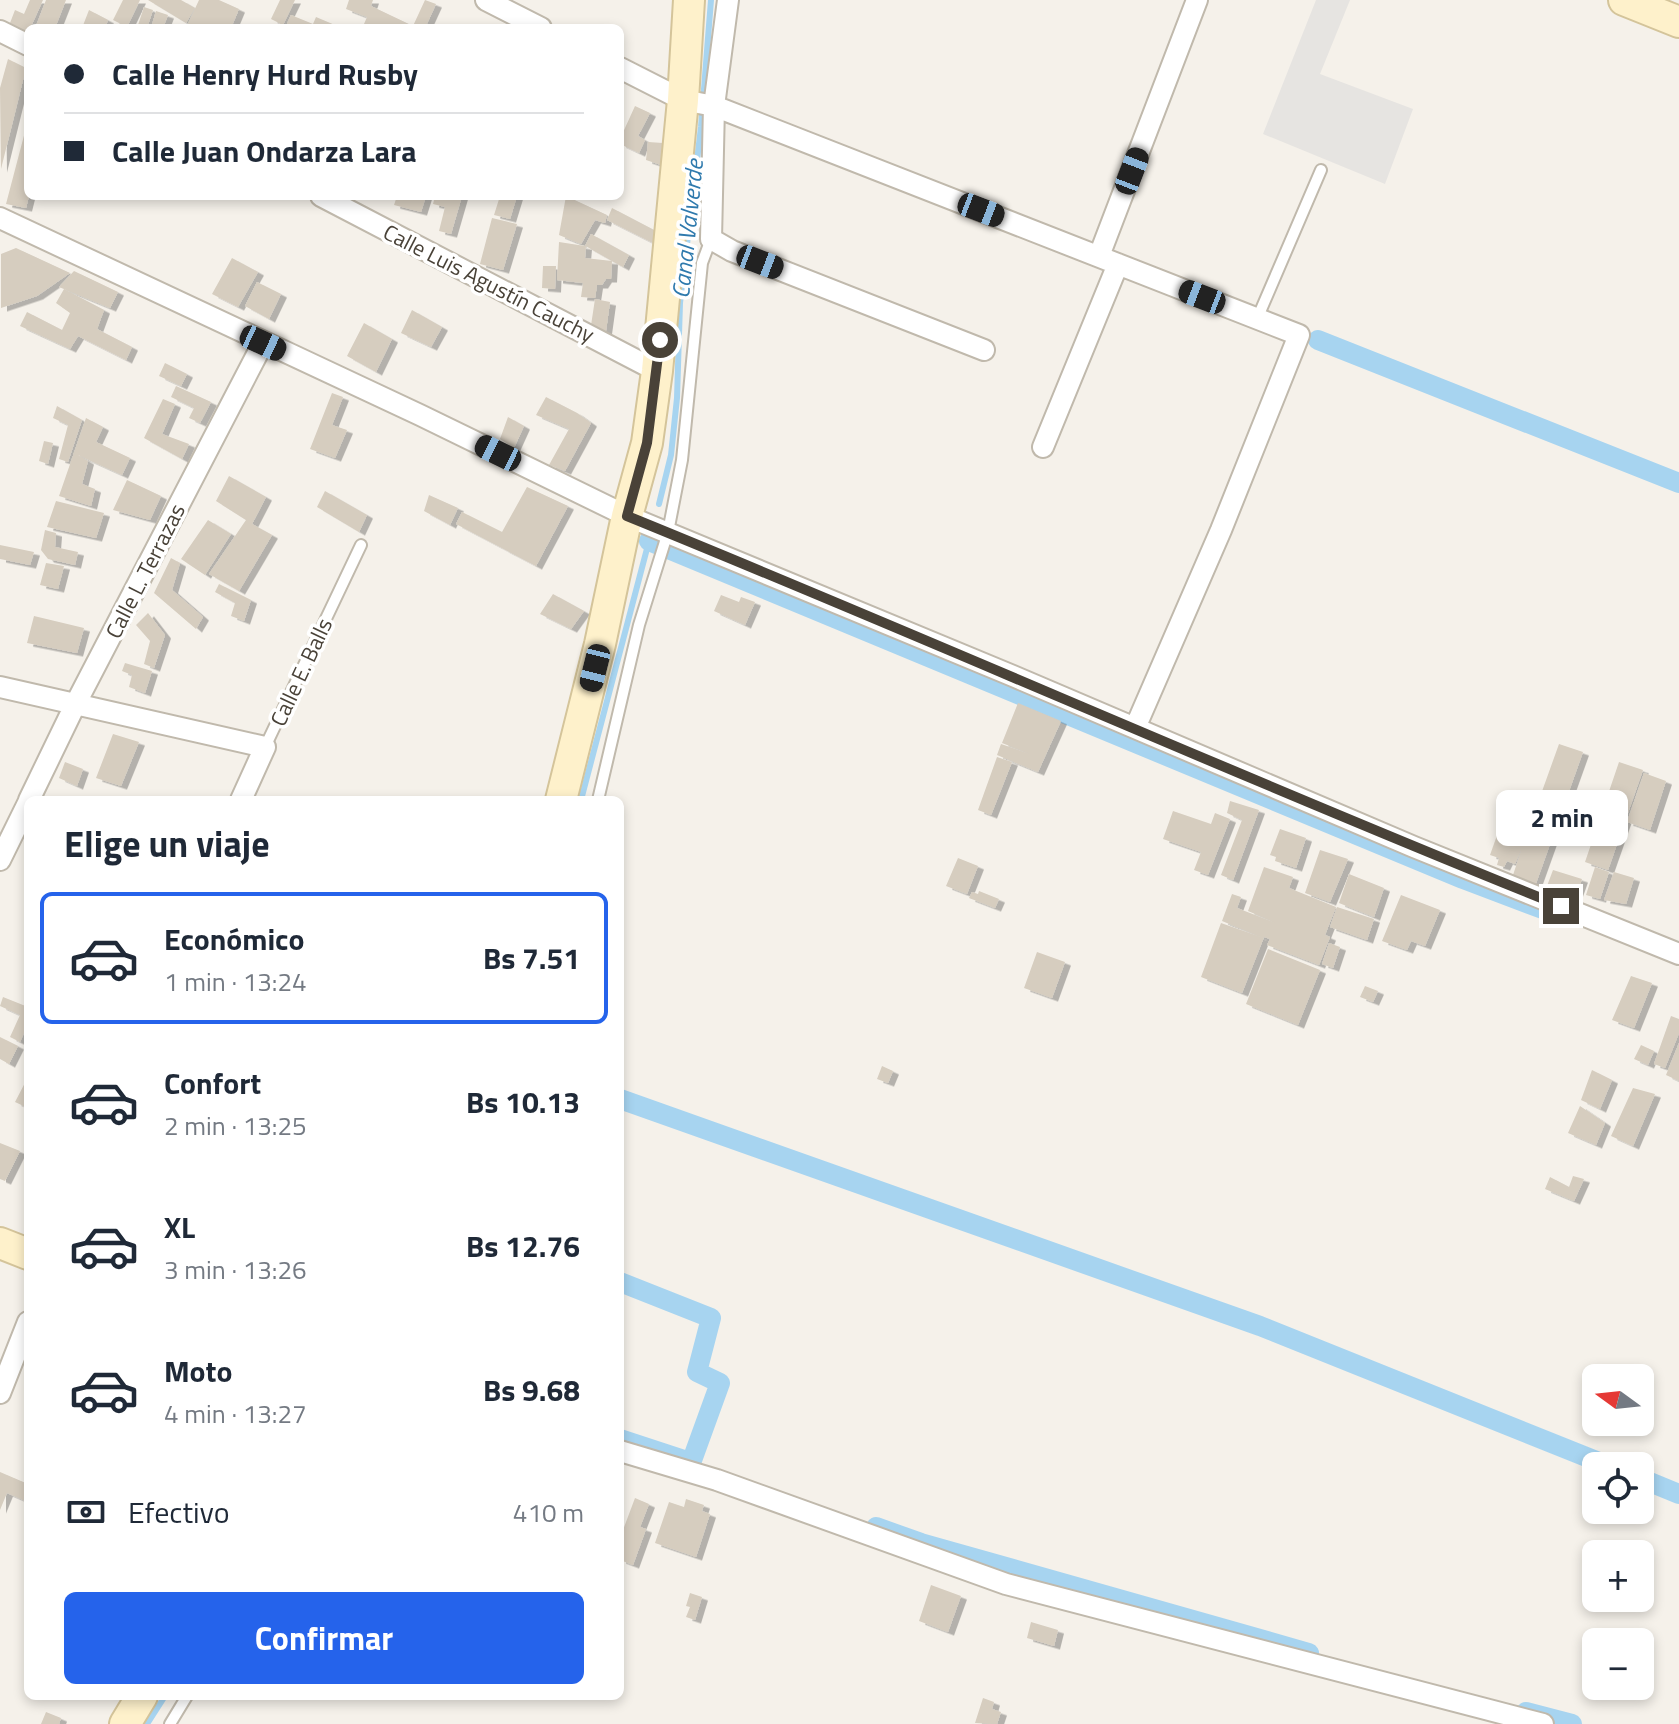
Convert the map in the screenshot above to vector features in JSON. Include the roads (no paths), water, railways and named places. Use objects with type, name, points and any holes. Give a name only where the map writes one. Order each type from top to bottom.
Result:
[{"type":"street","points":[[486,0],[533,24]]},
{"type":"street","points":[[562,796],[647,443],[657,371],[683,100],[689,0]]},
{"type":"street","points":[[728,0],[714,106],[711,239],[732,251],[984,350]]},
{"type":"street","points":[[1043,447],[1197,0]]},
{"type":"street","points":[[1624,0],[1679,22]]},
{"type":"street","points":[[0,31],[24,43]]},
{"type":"street","points":[[624,70],[683,100],[714,106],[1299,335],[1221,530],[1135,728]]},
{"type":"street","name":"Calle Luis Agustín Cauchy","points":[[329,200],[657,371]]},
{"type":"street","points":[[0,219],[420,415],[627,516],[1414,847],[1679,954]]},
{"type":"street","name":"Calle L. Terrazas","points":[[31,796],[76,703],[263,343]]},
{"type":"street","points":[[0,687],[265,747]]},
{"type":"street","name":"Calle E. Balls","points":[[243,796],[265,747]]},
{"type":"street","name":"Calle L. Terrazas","points":[[0,860],[24,811]]},
{"type":"street","points":[[0,1243],[24,1252]]},
{"type":"street","points":[[0,1393],[24,1332]]},
{"type":"street","points":[[624,1452],[717,1480],[1006,1584],[1543,1724]]},
{"type":"street","points":[[125,1724],[140,1700]]},
{"type":"lane","points":[[1257,319],[1321,170]]},
{"type":"lane","points":[[599,796],[639,625],[668,532],[682,460],[702,263],[711,239]]},
{"type":"lane","name":"Calle E. Balls","points":[[265,747],[361,545]]},
{"type":"lane","points":[[170,1724],[185,1700]]},
{"type":"waterway","name":"Canal Valverde","points":[[659,504],[671,455],[677,398],[680,303],[701,127],[711,0]]},
{"type":"waterway","points":[[1318,340],[1679,483]]},
{"type":"waterway","name":"Canal Valverde","points":[[582,796],[649,541]]},
{"type":"waterway","points":[[649,541],[1463,879],[1556,914]]},
{"type":"waterway","points":[[624,1100],[1260,1326],[1582,1455]]},
{"type":"waterway","points":[[624,1284],[711,1318],[697,1372],[720,1383],[691,1463]]},
{"type":"waterway","points":[[624,1440],[690,1462]]},
{"type":"waterway","points":[[1654,1484],[1679,1494]]},
{"type":"waterway","points":[[876,1527],[921,1543],[1309,1653]]},
{"type":"waterway","name":"Canal Valverde","points":[[147,1724],[162,1700]]},
{"type":"waterway","points":[[1526,1712],[1572,1724]]}]
